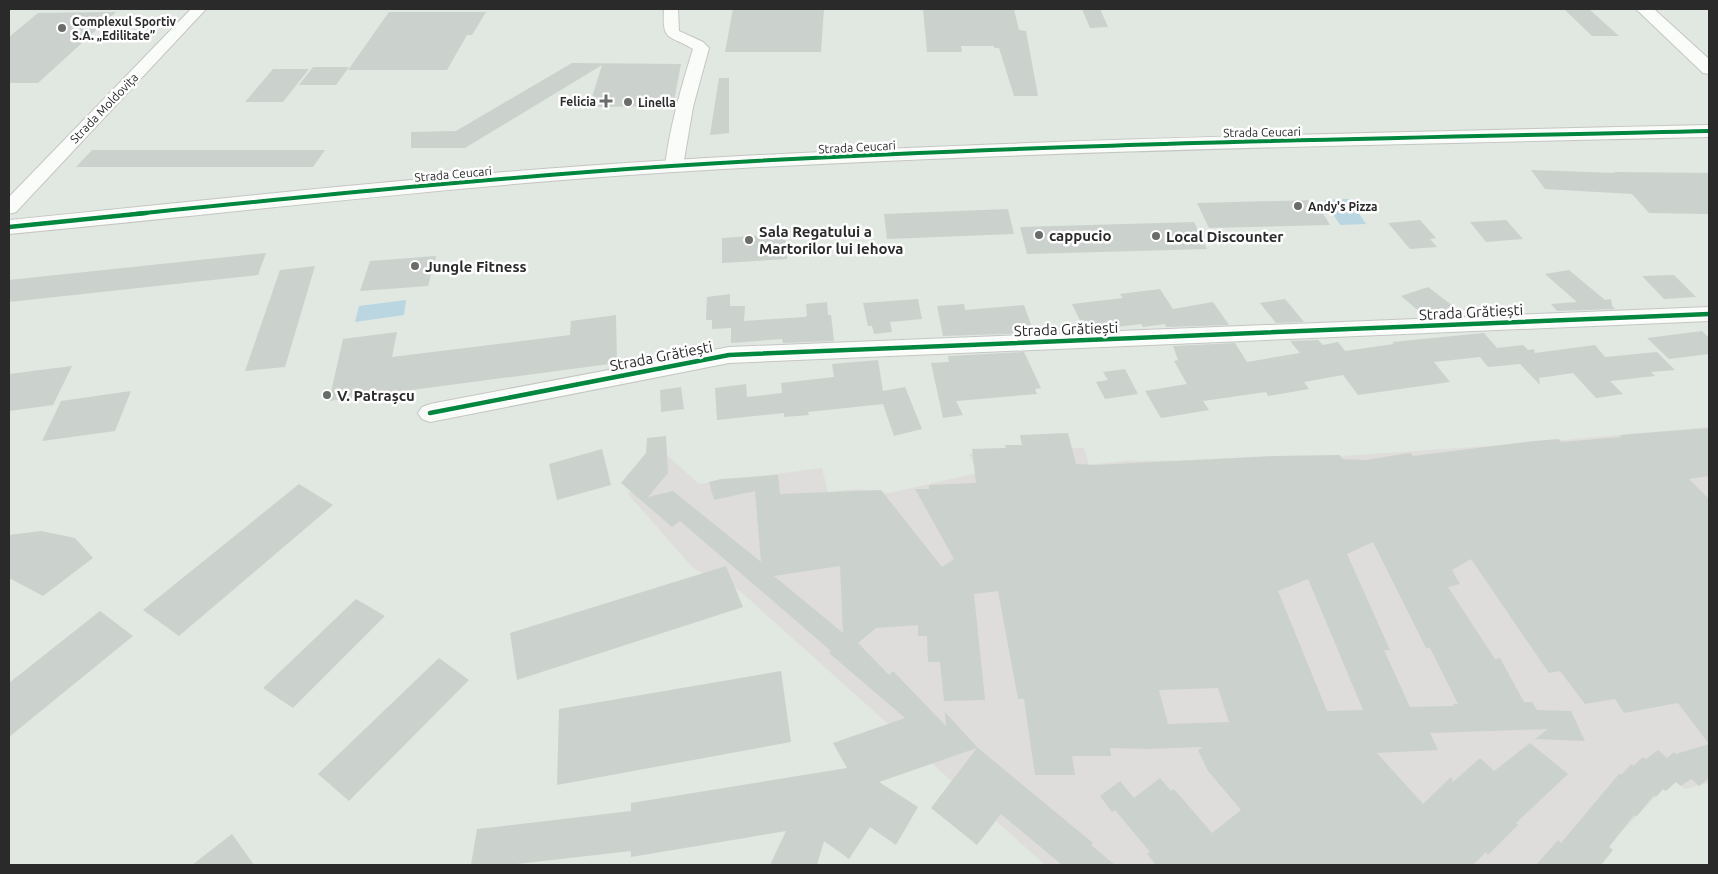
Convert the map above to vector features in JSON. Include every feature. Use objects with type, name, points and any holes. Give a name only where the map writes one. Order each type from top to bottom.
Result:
[{"type":"street","name":"Strada Moldovița","points":[[9,208],[199,9]]},
{"type":"street","points":[[671,9],[671,29],[676,36],[701,48],[686,100],[676,145],[674,166]]},
{"type":"street","points":[[1644,9],[1709,69]]},
{"type":"street","name":"Strada Ceucari","points":[[9,226],[318,196],[674,166],[1066,147],[1709,131]]},
{"type":"street","name":"Strada Grătiești","points":[[430,412],[729,355],[1709,314]]},
{"type":"shaded area","points":[[1349,199],[1366,224],[1340,225],[1324,200]]},
{"type":"shaded area","points":[[406,300],[404,315],[355,322],[359,306]]},
{"type":"shaded area","points":[[1709,427],[1709,783],[1685,789],[1673,779],[1589,865],[1045,865],[739,590],[694,569],[628,494],[654,459],[668,456],[699,484],[822,468],[828,492],[857,489],[889,493],[978,473],[969,454],[1023,448],[1084,448],[1089,465],[1124,461],[1334,459],[1343,456],[1518,444]]},
{"type":"building","points":[[733,9],[824,9],[821,52],[725,52]]},
{"type":"building","points":[[923,9],[1014,9],[1019,30],[1026,31],[1038,96],[1014,96],[999,48],[994,48],[994,46],[961,46],[962,52],[927,52]]},
{"type":"building","points":[[1082,9],[1100,9],[1108,27],[1090,28]]},
{"type":"building","points":[[1564,9],[1589,9],[1619,36],[1592,36]]},
{"type":"building","points":[[116,12],[38,83],[9,83],[9,37],[38,13]]},
{"type":"building","points":[[389,12],[486,12],[472,35],[467,35],[447,70],[348,70]]},
{"type":"building","points":[[572,63],[681,64],[673,106],[589,107],[602,65],[465,148],[411,148],[411,132],[456,131]]},
{"type":"building","points":[[313,67],[349,67],[336,85],[299,85]]},
{"type":"building","points":[[273,69],[309,69],[283,102],[245,102]]},
{"type":"building","points":[[719,78],[729,78],[729,133],[710,135]]},
{"type":"building","points":[[92,150],[325,150],[313,167],[76,167]]},
{"type":"building","points":[[1531,170],[1615,173],[1709,173],[1709,214],[1649,213],[1632,194],[1545,189]]},
{"type":"building","points":[[1315,200],[1330,225],[1209,228],[1197,203]]},
{"type":"building","points":[[1008,209],[1014,234],[887,239],[884,214]]},
{"type":"building","points":[[1420,220],[1436,238],[1430,239],[1437,247],[1410,249],[1388,223]]},
{"type":"building","points":[[1506,220],[1523,239],[1486,242],[1470,222]]},
{"type":"building","points":[[1194,222],[1207,249],[1027,254],[1020,227]]},
{"type":"building","points":[[785,234],[787,259],[722,263],[722,238]]},
{"type":"building","points":[[266,253],[258,275],[9,302],[9,280]]},
{"type":"building","points":[[436,256],[428,286],[360,291],[370,261]]},
{"type":"building","points":[[315,266],[285,367],[245,371],[280,270]]},
{"type":"building","points":[[1569,270],[1605,300],[1611,299],[1612,306],[1615,309],[1557,311],[1551,304],[1577,302],[1545,274]]},
{"type":"building","points":[[1674,275],[1696,297],[1664,299],[1642,276]]},
{"type":"building","points":[[1428,287],[1457,309],[1437,316],[1426,317],[1401,296]]},
{"type":"building","points":[[1160,289],[1173,309],[1213,302],[1229,325],[1166,327],[1165,324],[1143,327],[1141,324],[1085,331],[1072,304],[1123,298],[1120,294]]},
{"type":"building","points":[[730,294],[730,306],[745,306],[744,321],[804,317],[807,316],[806,304],[827,302],[828,315],[831,315],[834,341],[783,343],[782,339],[731,343],[731,328],[712,329],[712,320],[706,320],[707,297]]},
{"type":"building","points":[[918,299],[922,319],[890,322],[892,332],[874,334],[872,326],[868,326],[863,303]]},
{"type":"building","points":[[1285,299],[1304,322],[1276,323],[1260,303]]},
{"type":"building","points":[[964,304],[965,310],[1024,305],[1034,333],[943,336],[937,306]]},
{"type":"building","points":[[616,315],[617,363],[329,401],[343,339],[397,332],[392,357],[570,335],[571,321]]},
{"type":"building","points":[[1702,331],[1709,338],[1709,354],[1669,359],[1647,338]]},
{"type":"building","points":[[1484,333],[1497,348],[1523,345],[1528,350],[1534,349],[1535,353],[1595,345],[1605,357],[1657,352],[1675,370],[1651,372],[1655,376],[1610,381],[1623,394],[1596,398],[1573,373],[1539,378],[1540,385],[1520,364],[1488,367],[1480,357],[1434,362],[1450,382],[1358,395],[1343,375],[1304,382],[1309,389],[1268,396],[1266,392],[1203,401],[1209,410],[1161,418],[1145,391],[1187,384],[1174,361],[1178,360],[1173,346],[1235,343],[1247,362],[1300,353],[1290,341],[1318,340],[1323,345],[1338,342],[1345,351],[1394,344],[1392,342]]},
{"type":"building","points":[[1024,352],[1041,388],[1035,389],[1037,394],[956,401],[963,415],[943,418],[931,363],[949,362],[948,356]]},
{"type":"building","points":[[878,360],[883,391],[905,387],[922,429],[894,436],[883,404],[808,412],[809,415],[784,417],[784,413],[717,420],[715,388],[746,384],[747,397],[782,393],[781,383],[834,377],[832,364]]},
{"type":"building","points":[[72,366],[53,405],[9,411],[9,374]]},
{"type":"building","points":[[1125,369],[1138,394],[1105,399],[1096,382],[1108,380],[1103,372]]},
{"type":"building","points":[[681,387],[684,409],[661,412],[660,390]]},
{"type":"building","points":[[131,391],[115,431],[42,441],[61,401]]},
{"type":"building","points":[[1709,428],[1709,476],[1689,479],[1709,499],[1709,744],[1678,703],[1624,713],[1615,699],[1585,704],[1560,671],[1549,673],[1471,559],[1452,570],[1460,584],[1448,587],[1495,659],[1500,658],[1524,702],[1532,702],[1537,710],[1571,711],[1585,741],[1535,739],[1548,729],[1430,733],[1438,750],[1377,753],[1423,804],[1451,777],[1453,782],[1480,758],[1494,771],[1530,743],[1568,774],[1516,823],[1518,825],[1488,855],[1486,852],[1473,865],[1156,865],[1147,854],[1150,852],[1115,810],[1112,812],[1100,796],[1120,781],[1134,798],[1160,778],[1171,791],[1174,789],[1212,833],[1241,810],[1208,771],[1198,750],[1203,747],[1110,748],[1111,756],[1072,756],[1075,775],[1035,775],[1024,699],[1018,699],[998,591],[974,594],[985,700],[944,701],[940,662],[928,662],[927,636],[918,636],[918,625],[876,628],[858,643],[889,675],[893,671],[946,726],[945,712],[978,748],[1093,843],[1091,845],[1115,865],[1062,865],[1001,814],[977,845],[931,808],[977,748],[879,782],[918,807],[896,845],[870,827],[849,859],[824,841],[817,865],[770,865],[786,831],[631,857],[631,851],[507,865],[471,865],[477,829],[631,811],[631,803],[847,768],[833,743],[905,718],[829,653],[831,651],[680,521],[672,527],[621,483],[646,453],[647,438],[666,436],[668,473],[648,497],[673,491],[761,562],[755,491],[714,500],[709,482],[721,479],[778,475],[780,494],[881,490],[942,567],[954,559],[915,489],[929,489],[929,485],[976,483],[972,449],[1006,448],[1005,445],[1022,445],[1020,435],[1068,433],[1076,464],[1096,465],[1273,456],[1340,455],[1342,459],[1366,460],[1410,453],[1413,456],[1535,441],[1559,439],[1561,442],[1621,437],[1620,435]],"holes":[[[1373,542],[1426,648],[1430,648],[1458,704],[1453,704],[1454,706],[1410,707],[1384,650],[1390,650],[1347,554]],[[840,566],[843,633],[774,576]],[[1308,579],[1363,710],[1327,711],[1278,591]],[[1218,688],[1229,722],[1168,724],[1159,690]]]},
{"type":"building","points":[[602,449],[611,485],[557,500],[549,464]]},
{"type":"building","points":[[299,484],[333,505],[179,636],[143,610]]},
{"type":"building","points":[[41,531],[75,538],[93,558],[43,596],[9,578],[9,535]]},
{"type":"building","points":[[726,566],[743,607],[517,680],[510,633]]},
{"type":"building","points":[[356,599],[385,616],[293,708],[263,688]]},
{"type":"building","points":[[100,611],[133,636],[9,737],[9,683]]},
{"type":"building","points":[[439,658],[469,680],[349,801],[318,774]]},
{"type":"building","points":[[781,671],[791,742],[557,785],[559,709]]},
{"type":"building","points":[[1709,744],[1709,778],[1699,786],[1691,779],[1681,786],[1676,782],[1666,791],[1663,789],[1656,797],[1654,795],[1637,816],[1634,815],[1609,847],[1613,850],[1601,865],[1536,865],[1558,840],[1561,843],[1619,774],[1622,774],[1631,764],[1633,766],[1643,757],[1646,759],[1658,750],[1667,758],[1674,752],[1676,754]]},
{"type":"building","points":[[232,834],[254,865],[192,865]]},
{"type":"cycle path","points":[[9,227],[424,186],[674,166],[1062,148],[1709,131]]},
{"type":"cycle path","points":[[430,413],[729,355],[1709,314]]},
{"type":"place","name":"Complexul Sportiv S.A. „Edilitate”","points":[[62,28]]},
{"type":"place","name":"Felicia","points":[[606,101]]},
{"type":"place","name":"Linella","points":[[628,102]]},
{"type":"place","name":"Andy's Pizza","points":[[1298,206]]},
{"type":"place","name":"cappucio","points":[[1039,235]]},
{"type":"place","name":"Local Discounter","points":[[1156,236]]},
{"type":"place","name":"Sala Regatului a Martorilor lui Iehova","points":[[749,240]]},
{"type":"place","name":"Jungle Fitness","points":[[415,266]]},
{"type":"place","name":"V. Patrașcu","points":[[327,395]]}]
